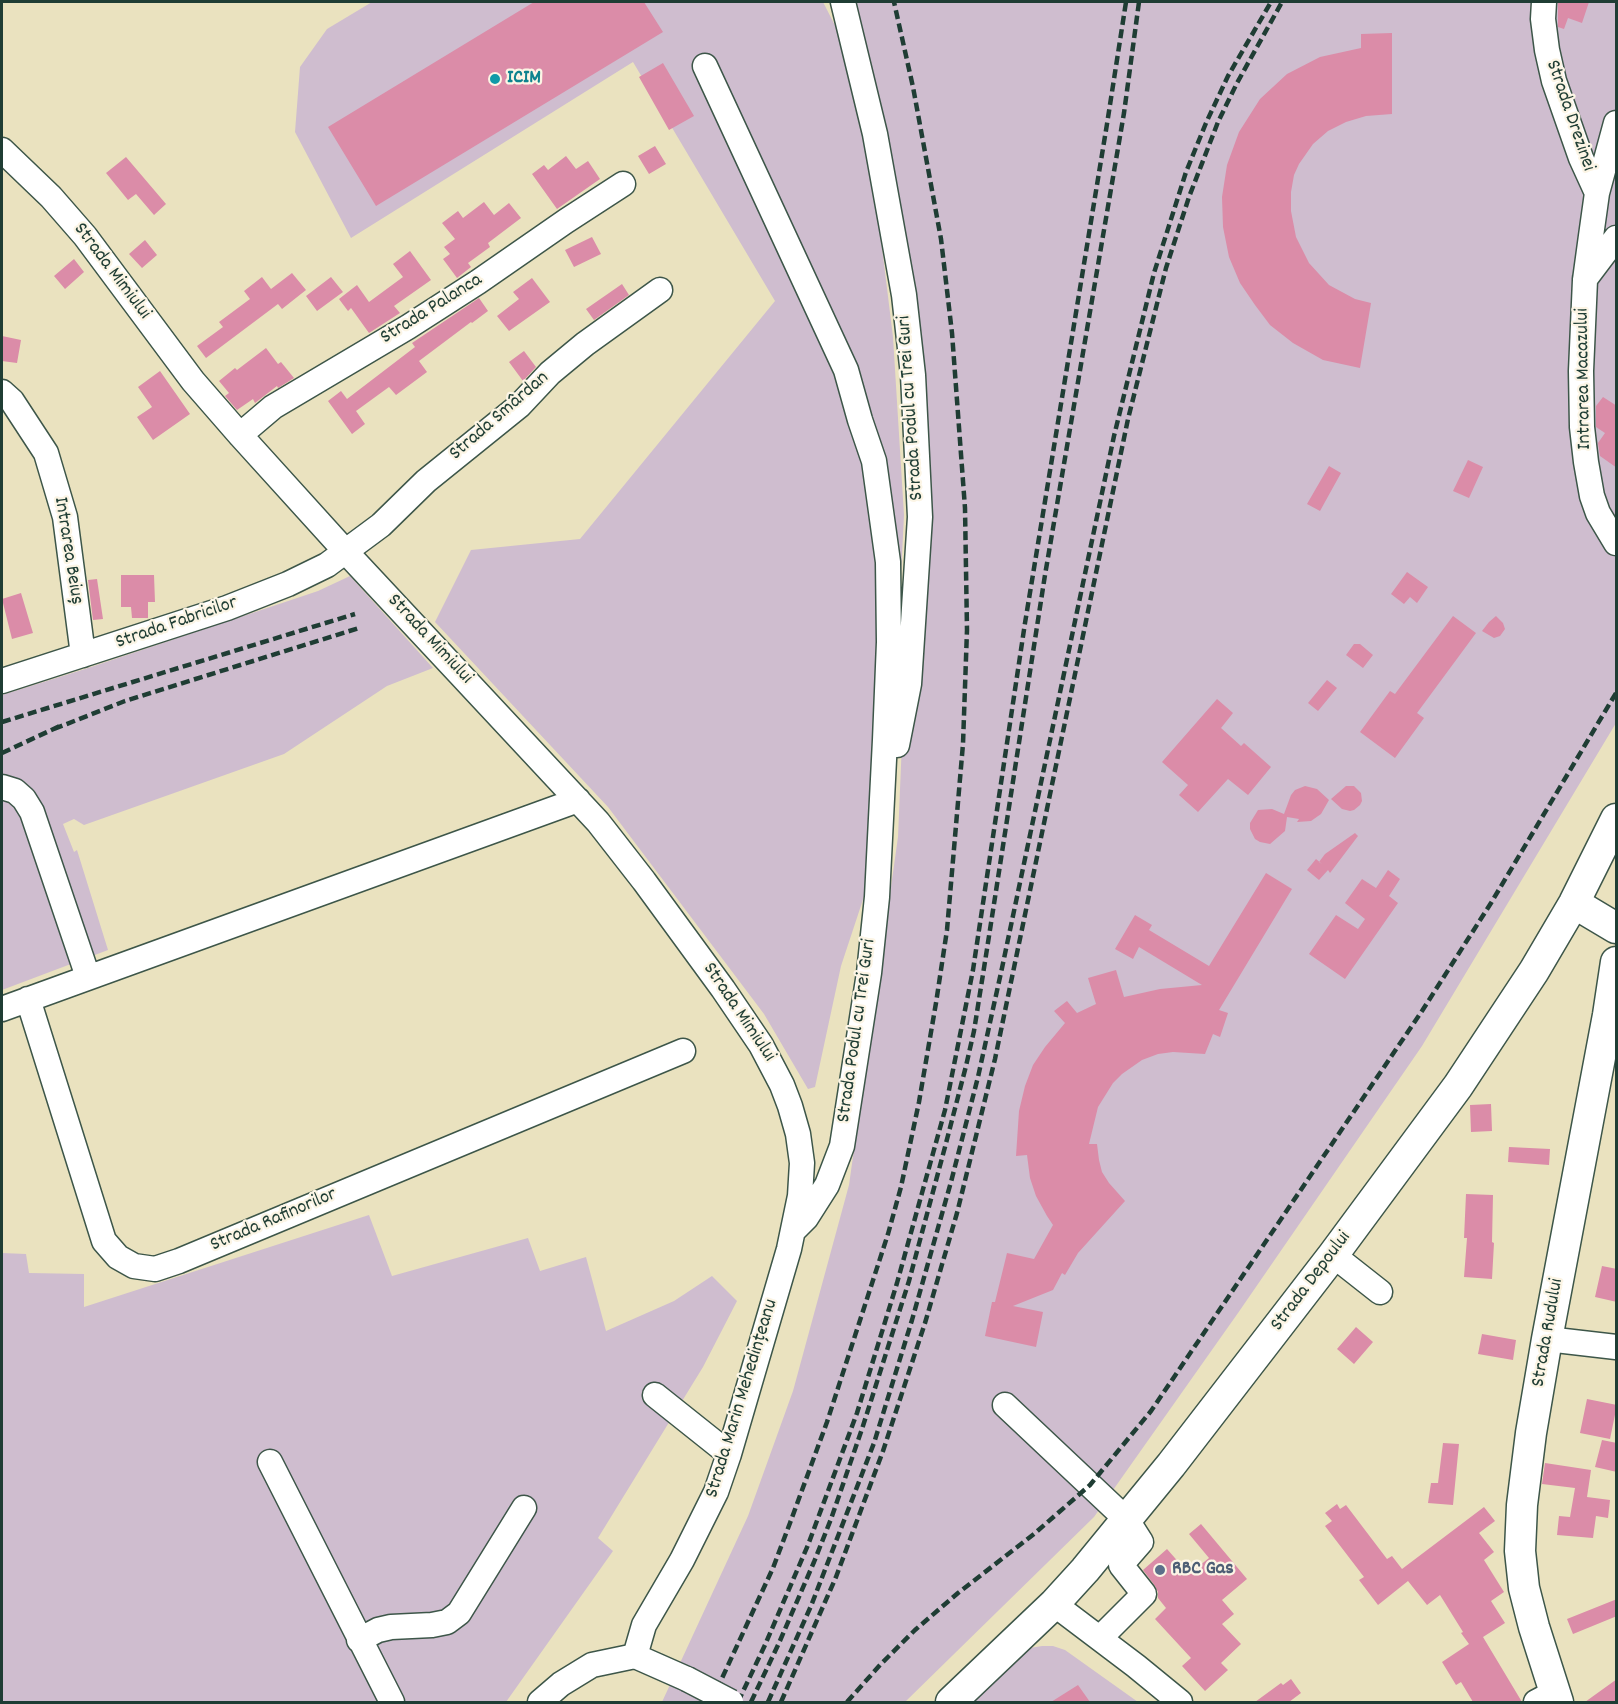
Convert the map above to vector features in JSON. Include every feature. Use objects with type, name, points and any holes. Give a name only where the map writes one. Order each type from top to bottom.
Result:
[{"type":"main road","name":"Strada Depoului","points":[[951,1702],[1054,1604],[1127,1520],[1333,1255],[1458,1086],[1534,971],[1574,903],[1617,819]]},
{"type":"main road","points":[[1574,903],[1617,928]]},
{"type":"main road","name":"Strada Rudului","points":[[1550,1699],[1524,1588],[1520,1530],[1524,1480],[1547,1339],[1608,1059],[1617,962]]},
{"type":"street","name":"Strada Podul cu Trei Guri","points":[[843,2],[875,134],[904,295],[913,375],[920,517],[909,684],[881,817]]},
{"type":"street","name":"Strada Drezinei","points":[[1545,2],[1543,19],[1554,81],[1581,158],[1597,193]]},
{"type":"street","name":"Strada Podul cu Trei Guri","points":[[705,66],[846,370],[874,461],[888,562],[889,642],[881,817],[877,897],[869,973],[842,1146],[827,1185],[806,1218],[793,1231]]},
{"type":"street","name":"Intrarea Macazului","points":[[1617,123],[1597,193],[1585,280],[1581,371],[1582,427],[1592,496],[1598,513],[1617,543]]},
{"type":"street","name":"Strada Mimiului","points":[[2,150],[51,197],[85,236],[193,381],[240,435],[578,800],[644,880],[773,1065],[790,1106],[798,1134],[802,1163]]},
{"type":"street","name":"Strada Palanca","points":[[240,435],[273,406],[424,317],[623,184]]},
{"type":"street","points":[[1585,280],[1617,238]]},
{"type":"street","name":"Strada Smârdan","points":[[346,552],[381,525],[434,474],[519,406],[550,373],[585,344],[660,290]]},
{"type":"street","name":"Intrarea Beiuș","points":[[2,392],[12,401],[46,453],[65,517],[83,655]]},
{"type":"street","name":"Strada Fabricilor","points":[[2,681],[227,608],[298,579],[327,565],[346,552]]},
{"type":"street","points":[[2,787],[15,791],[24,799],[32,812],[88,977]]},
{"type":"street","points":[[2,1009],[578,800]]},
{"type":"street","name":"Strada Rafinorilor","points":[[28,999],[104,1241],[118,1257],[126,1262],[134,1266],[155,1269],[683,1052]]},
{"type":"street","name":"Strada Marin Mehedințeanu","points":[[635,1656],[644,1625],[700,1528],[729,1454],[793,1231],[800,1196],[802,1163]]},
{"type":"street","points":[[1333,1255],[1380,1292]]},
{"type":"street","points":[[1547,1339],[1617,1347]]},
{"type":"street","points":[[655,1395],[729,1454]]},
{"type":"street","points":[[1005,1405],[1127,1520],[1141,1542],[1120,1565],[1144,1594],[1100,1638]]},
{"type":"street","points":[[270,1462],[392,1702]]},
{"type":"street","points":[[359,1640],[391,1626],[432,1625],[447,1622],[459,1613],[524,1508]]},
{"type":"street","points":[[1054,1604],[1180,1702]]},
{"type":"street","points":[[540,1702],[561,1684],[592,1665],[635,1656],[731,1702]]},
{"type":"shaded area","points":[[372,2],[823,2],[846,47],[875,191],[893,337],[904,515],[889,821],[841,966],[815,1087],[808,1089],[764,1014],[608,807],[435,622],[471,550],[580,539],[775,301],[633,62],[351,238],[295,132],[300,67],[327,29]]},
{"type":"shaded area","points":[[846,2],[1616,2],[1616,723],[1422,1046],[1094,1517],[905,1702],[662,1702],[748,1516],[793,1391],[849,1185],[898,837],[914,514],[904,295]]},
{"type":"shaded area","points":[[350,576],[433,668],[387,686],[284,754],[84,825],[74,819],[63,824],[74,852],[77,850],[108,950],[2,990],[2,695],[318,591]]},
{"type":"shaded area","points":[[369,1215],[392,1276],[528,1238],[540,1271],[586,1257],[606,1331],[674,1301],[712,1276],[737,1301],[703,1367],[598,1538],[613,1551],[506,1702],[2,1702],[2,1253],[26,1254],[29,1273],[84,1274],[84,1307]]},
{"type":"shaded area","points":[[1053,1646],[1065,1650],[1138,1702],[972,1702],[1021,1653],[1030,1648]]},
{"type":"building","name":"ICIM","points":[[534,2],[644,2],[663,32],[376,206],[328,127]]},
{"type":"building","points":[[1558,2],[1589,2],[1582,23],[1568,18],[1564,29],[1558,27]]},
{"type":"building","points":[[1392,33],[1392,114],[1366,116],[1328,131],[1313,144],[1299,164],[1291,192],[1291,211],[1296,237],[1309,263],[1329,285],[1355,299],[1371,303],[1360,368],[1323,360],[1293,343],[1270,325],[1240,283],[1229,257],[1223,227],[1222,197],[1227,165],[1239,132],[1260,99],[1287,74],[1320,57],[1361,48],[1361,34]]},
{"type":"building","points":[[663,63],[694,116],[669,130],[639,77]]},
{"type":"building","points":[[655,146],[666,164],[649,174],[638,156]]},
{"type":"building","points":[[566,156],[576,169],[588,161],[600,179],[557,209],[532,174],[544,165],[548,170]]},
{"type":"building","points":[[126,157],[166,204],[154,215],[136,194],[128,200],[106,173]]},
{"type":"building","points":[[484,202],[494,215],[509,203],[521,218],[488,243],[490,247],[468,263],[471,267],[457,278],[443,259],[450,254],[444,247],[455,239],[442,223],[458,211],[463,218]]},
{"type":"building","points":[[592,237],[601,254],[574,267],[565,250]]},
{"type":"building","points":[[145,240],[157,255],[142,268],[129,254]]},
{"type":"building","points":[[410,251],[431,280],[394,306],[400,313],[369,333],[351,308],[348,311],[339,299],[357,285],[369,302],[403,277],[393,264]]},
{"type":"building","points":[[74,259],[84,272],[65,289],[54,276]]},
{"type":"building","points":[[292,273],[306,290],[282,309],[278,304],[206,358],[197,346],[223,327],[219,322],[250,299],[244,291],[262,277],[271,289]]},
{"type":"building","points":[[331,277],[343,292],[317,311],[306,296]]},
{"type":"building","points":[[532,278],[550,302],[509,331],[497,316],[519,299],[513,292]]},
{"type":"building","points":[[622,284],[629,295],[594,320],[586,309]]},
{"type":"building","points":[[479,298],[488,311],[419,361],[427,372],[396,395],[389,387],[356,411],[365,424],[352,434],[328,401],[341,391],[347,399],[415,347],[412,343]]},
{"type":"building","points":[[2,336],[21,340],[17,363],[2,361]]},
{"type":"building","points":[[266,348],[278,364],[281,362],[294,378],[278,388],[277,386],[255,403],[253,399],[237,410],[225,396],[229,393],[219,381]]},
{"type":"building","points":[[524,351],[536,367],[523,381],[509,362]]},
{"type":"building","points":[[160,371],[190,414],[153,440],[137,417],[152,407],[138,387]]},
{"type":"building","points":[[1603,397],[1617,406],[1617,468],[1600,456],[1598,443],[1605,433],[1596,427],[1596,406]]},
{"type":"building","points":[[1468,460],[1483,467],[1469,498],[1453,491]]},
{"type":"building","points":[[1329,466],[1341,473],[1320,511],[1307,504]]},
{"type":"building","points":[[1407,572],[1428,587],[1417,603],[1410,597],[1404,604],[1391,594]]},
{"type":"building","points":[[121,575],[154,575],[155,602],[148,602],[148,618],[132,618],[131,607],[121,607]]},
{"type":"building","points":[[97,579],[103,619],[93,620],[88,580]]},
{"type":"building","points":[[21,593],[33,633],[12,639],[2,599]]},
{"type":"building","points":[[1453,616],[1476,633],[1417,713],[1424,718],[1395,758],[1360,732],[1390,691],[1395,694]]},
{"type":"building","points":[[1496,616],[1505,629],[1500,636],[1494,638],[1482,631]]},
{"type":"building","points":[[1354,644],[1360,644],[1373,655],[1363,668],[1346,655]]},
{"type":"building","points":[[1327,680],[1337,688],[1318,711],[1308,703]]},
{"type":"building","points":[[1217,699],[1233,713],[1221,728],[1241,746],[1244,743],[1271,767],[1248,795],[1228,779],[1198,812],[1179,795],[1188,785],[1162,762]]},
{"type":"building","points":[[1305,786],[1317,789],[1329,800],[1321,814],[1311,821],[1297,822],[1299,819],[1287,817],[1285,831],[1270,844],[1255,839],[1250,823],[1258,810],[1272,809],[1284,814],[1291,795],[1295,790]]},
{"type":"building","points":[[1346,786],[1354,786],[1361,793],[1360,805],[1350,811],[1342,809],[1331,799]]},
{"type":"building","points":[[1355,833],[1358,836],[1330,873],[1328,870],[1319,880],[1307,870],[1316,859],[1319,862],[1325,854]]},
{"type":"building","points":[[1388,870],[1400,879],[1389,896],[1398,903],[1345,979],[1309,954],[1336,915],[1358,929],[1365,919],[1345,903],[1362,879],[1376,888]]},
{"type":"building","points":[[1266,873],[1292,889],[1219,1010],[1228,1013],[1220,1037],[1213,1034],[1205,1054],[1173,1052],[1158,1054],[1142,1060],[1113,1083],[1098,1107],[1089,1144],[1097,1144],[1102,1172],[1125,1201],[1078,1253],[1065,1275],[1062,1273],[1053,1290],[1013,1306],[1043,1312],[1036,1347],[985,1336],[992,1302],[995,1302],[1007,1253],[1034,1259],[1053,1225],[1036,1196],[1030,1178],[1027,1155],[1016,1156],[1019,1111],[1025,1086],[1033,1065],[1065,1023],[1054,1011],[1067,1001],[1077,1013],[1096,1004],[1088,978],[1116,970],[1124,997],[1160,989],[1202,985],[1139,947],[1133,959],[1115,949],[1135,915],[1152,925],[1149,930],[1209,966]]},
{"type":"building","points":[[1491,1104],[1492,1131],[1471,1132],[1470,1105]]},
{"type":"building","points":[[1509,1147],[1550,1149],[1549,1165],[1508,1162]]},
{"type":"building","points":[[1466,1194],[1493,1195],[1492,1279],[1464,1277],[1467,1238],[1464,1238]]},
{"type":"building","points":[[1602,1266],[1617,1269],[1617,1302],[1595,1297]]},
{"type":"building","points":[[1356,1327],[1373,1342],[1354,1364],[1337,1349]]},
{"type":"building","points":[[1482,1334],[1516,1340],[1513,1360],[1478,1354]]},
{"type":"building","points":[[1587,1399],[1617,1405],[1610,1439],[1580,1433]]},
{"type":"building","points":[[1602,1440],[1617,1443],[1617,1472],[1595,1467]]},
{"type":"building","points":[[1443,1443],[1459,1444],[1453,1505],[1428,1503],[1431,1483],[1438,1483]]},
{"type":"building","points":[[1545,1463],[1591,1470],[1587,1497],[1610,1500],[1608,1518],[1596,1516],[1593,1538],[1557,1535],[1559,1516],[1570,1517],[1575,1488],[1542,1484]]},
{"type":"building","points":[[1337,1504],[1340,1509],[1346,1505],[1387,1559],[1392,1556],[1402,1569],[1484,1507],[1495,1521],[1479,1533],[1494,1552],[1484,1560],[1504,1592],[1491,1601],[1505,1623],[1483,1637],[1522,1702],[1473,1702],[1461,1682],[1456,1685],[1442,1662],[1469,1644],[1440,1595],[1427,1605],[1408,1581],[1378,1605],[1359,1580],[1364,1577],[1325,1526],[1332,1521],[1325,1513]]},
{"type":"building","points":[[1201,1524],[1247,1579],[1222,1600],[1234,1614],[1222,1624],[1241,1644],[1221,1663],[1228,1670],[1205,1691],[1182,1666],[1191,1658],[1155,1619],[1166,1608],[1158,1598],[1155,1586],[1143,1570],[1167,1549],[1189,1574],[1209,1558],[1189,1534]]},
{"type":"building","points":[[1617,1599],[1617,1616],[1573,1634],[1567,1619]]},
{"type":"building","points":[[1291,1679],[1301,1693],[1289,1702],[1255,1702],[1281,1683],[1283,1685]]},
{"type":"building","points":[[1617,1679],[1617,1702],[1585,1702]]},
{"type":"building","points":[[1078,1685],[1090,1702],[1051,1702]]},
{"type":"railway","points":[[711,1702],[773,1568],[827,1422],[888,1234],[901,1187],[919,1102],[947,930],[963,744],[967,630],[965,508],[952,333],[941,239],[913,87],[894,2]]},
{"type":"railway","points":[[738,1702],[808,1545],[857,1413],[897,1283],[945,1110],[973,970],[1025,623],[1126,2]]},
{"type":"railway","points":[[751,1702],[814,1562],[862,1429],[909,1281],[974,1031],[1045,575],[1124,113],[1139,2]]},
{"type":"railway","points":[[768,1702],[811,1606],[874,1443],[951,1182],[978,1077],[1002,968],[1114,436],[1154,273],[1186,172],[1206,123],[1228,76],[1271,2]]},
{"type":"railway","points":[[781,1702],[836,1577],[883,1451],[925,1323],[957,1213],[995,1059],[1128,419],[1166,268],[1189,197],[1218,122],[1282,2]]},
{"type":"railway","points":[[2,722],[355,614]]},
{"type":"railway","points":[[54,729],[125,701],[359,628]]},
{"type":"railway","points":[[847,1702],[915,1630],[1034,1534],[1090,1485],[1151,1411],[1422,1011],[1491,903],[1616,693]]},
{"type":"railway","points":[[2,753],[60,726]]},
{"type":"place","name":"ICIM","points":[[495,79]]},
{"type":"place","name":"RBC Gas","points":[[1160,1570]]}]
